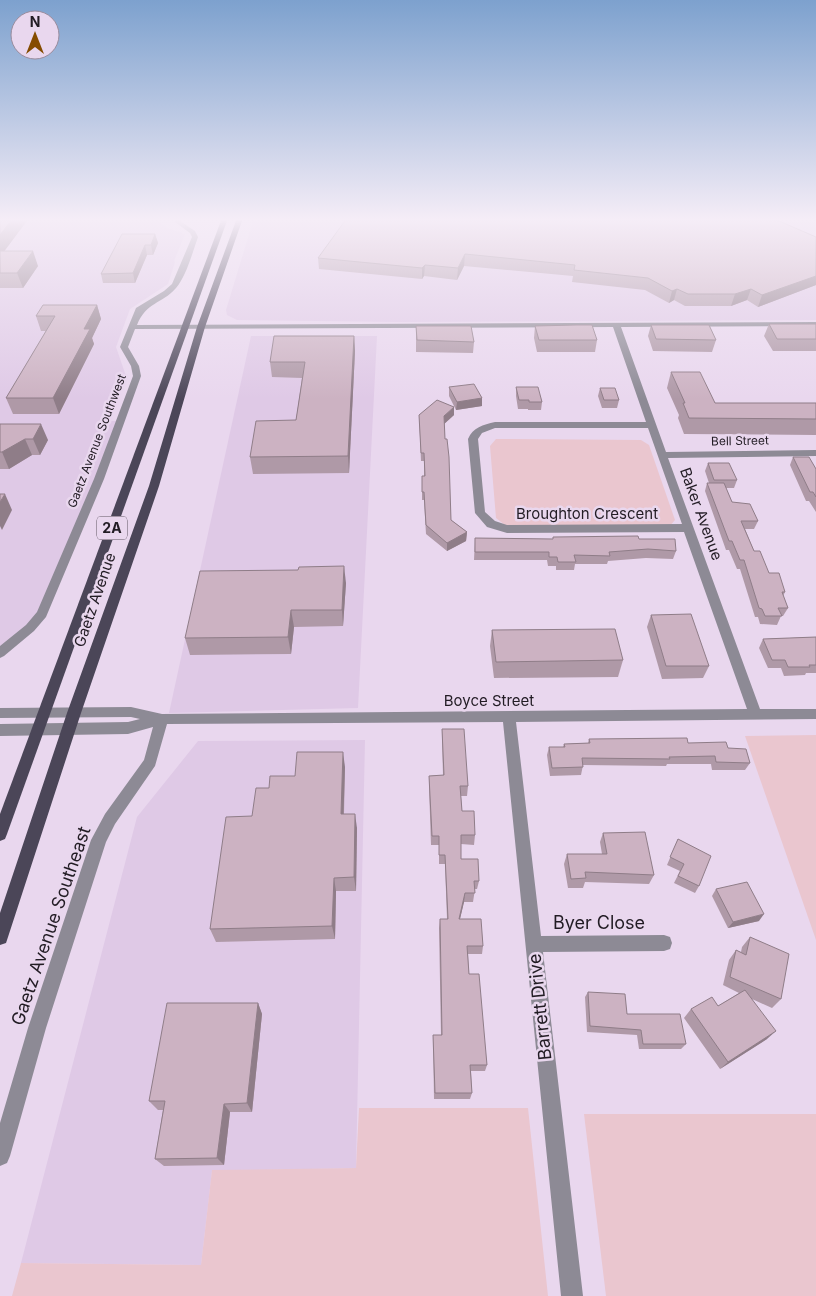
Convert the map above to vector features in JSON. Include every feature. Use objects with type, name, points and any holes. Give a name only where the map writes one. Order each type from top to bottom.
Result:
[{"type":"main road","name":"Gaetz Avenue","points":[[0,833],[40,729],[201,278]]},
{"type":"main road","name":"Gaetz Avenue","points":[[0,937],[74,713],[154,486],[201,327],[218,278]]},
{"type":"street","name":"Gaetz Avenue Southwest","points":[[0,653],[30,628],[42,614],[99,479],[137,376],[136,366],[124,347],[139,310],[168,293],[178,278]]},
{"type":"street","points":[[131,327],[816,324]]},
{"type":"street","name":"Baker Avenue","points":[[616,325],[755,714]]},
{"type":"street","name":"Broughton Crescent","points":[[652,425],[495,425],[483,428],[474,434],[473,439],[480,513],[491,524],[507,529],[690,528]]},
{"type":"street","name":"Bell Street","points":[[664,455],[816,453]]},
{"type":"street","name":"Boyce Street","points":[[0,713],[131,712],[162,719],[816,714]]},
{"type":"street","name":"Barrett Drive","points":[[509,717],[572,1296]]},
{"type":"street","name":"Boyce Street","points":[[0,730],[128,728],[162,719]]},
{"type":"street","name":"Gaetz Avenue Southeast","points":[[0,1156],[37,1028],[100,840],[110,819],[150,762],[162,719]]},
{"type":"street","name":"Byer Close","points":[[533,944],[664,943]]},
{"type":"shaded area","points":[[0,278],[170,278],[168,284],[130,309],[116,347],[126,376],[110,421],[120,421],[42,614],[0,653]]},
{"type":"shaded area","points":[[236,278],[816,278],[816,320],[399,322],[237,320],[227,315],[226,310]]},
{"type":"shaded area","points":[[251,336],[377,336],[358,708],[169,713]]},
{"type":"shaded area","points":[[496,439],[641,440],[649,445],[675,520],[668,528],[510,529],[496,518],[490,446]]},
{"type":"shaded area","points":[[816,735],[816,940],[745,736]]},
{"type":"shaded area","points":[[365,740],[356,1168],[212,1171],[201,1265],[21,1263],[137,817],[198,741]]},
{"type":"shaded area","points":[[359,1108],[528,1108],[548,1296],[12,1296],[21,1263],[201,1265],[212,1170],[356,1168]]},
{"type":"shaded area","points":[[584,1114],[816,1114],[816,1296],[606,1296]]},
{"type":"building","points":[[649,278],[809,278],[762,295],[751,289],[735,294],[688,294],[677,289],[672,291]]},
{"type":"building","points":[[43,305],[97,305],[84,329],[90,329],[53,398],[6,398],[55,316],[36,316]]},
{"type":"building","points":[[769,324],[816,324],[816,339],[777,339]]},
{"type":"building","points":[[592,325],[597,340],[539,340],[535,326]]},
{"type":"building","points":[[651,325],[709,325],[716,340],[656,339]]},
{"type":"building","points":[[416,326],[471,326],[474,342],[417,340]]},
{"type":"building","points":[[274,336],[354,336],[348,456],[250,457],[256,421],[296,420],[305,362],[270,362]]},
{"type":"building","points":[[671,372],[700,372],[715,403],[816,403],[816,419],[689,418],[683,403],[685,403]]},
{"type":"building","points":[[474,384],[482,398],[457,402],[449,387]]},
{"type":"building","points":[[516,387],[538,387],[542,402],[519,400]]},
{"type":"building","points":[[600,388],[615,388],[619,400],[604,400]]},
{"type":"building","points":[[437,400],[454,407],[444,416],[445,439],[447,439],[449,457],[451,520],[467,532],[447,543],[426,525],[424,492],[422,492],[422,476],[425,476],[424,453],[421,453],[419,415]]},
{"type":"building","points":[[0,424],[41,424],[33,439],[25,439],[2,452],[0,452]]},
{"type":"building","points":[[793,457],[809,457],[816,469],[816,497],[813,492],[810,492]]},
{"type":"building","points":[[708,463],[729,463],[737,480],[714,480]]},
{"type":"building","points":[[707,483],[724,483],[732,502],[750,504],[758,521],[741,521],[754,551],[760,551],[769,573],[779,573],[785,592],[782,592],[788,608],[778,608],[782,616],[765,616],[762,609],[759,608],[744,560],[740,560],[732,541],[729,541]]},
{"type":"building","points":[[0,494],[5,494],[0,502]]},
{"type":"building","points":[[638,536],[639,539],[675,539],[676,551],[648,549],[609,552],[610,556],[574,555],[576,562],[558,562],[557,557],[549,557],[549,552],[475,552],[475,538],[553,539],[553,537]]},
{"type":"building","points":[[344,566],[342,610],[291,610],[288,637],[185,638],[200,571],[298,570],[299,567]]},
{"type":"building","points":[[691,614],[709,666],[666,666],[651,615]]},
{"type":"building","points":[[615,629],[623,660],[496,662],[492,630]]},
{"type":"building","points":[[816,637],[816,665],[809,665],[810,667],[788,667],[785,660],[772,660],[763,639]]},
{"type":"building","points":[[442,729],[464,729],[468,786],[460,786],[462,811],[474,811],[475,835],[461,835],[461,859],[478,859],[479,881],[474,881],[475,893],[465,893],[459,919],[481,919],[483,946],[467,946],[469,974],[479,974],[487,1065],[470,1065],[472,1093],[435,1093],[433,1035],[442,1035],[440,919],[448,919],[445,855],[439,855],[439,836],[432,836],[429,776],[444,775]]},
{"type":"building","points":[[687,738],[688,743],[726,742],[728,748],[746,749],[750,763],[716,762],[715,756],[669,757],[670,759],[582,758],[583,767],[552,768],[549,747],[565,747],[564,744],[590,743],[589,739]]},
{"type":"building","points":[[297,752],[343,752],[341,814],[355,814],[354,877],[334,878],[332,926],[210,929],[226,817],[252,816],[256,788],[269,788],[270,776],[295,776]]},
{"type":"building","points":[[645,832],[654,875],[585,872],[586,878],[571,879],[567,854],[607,854],[603,833]]},
{"type":"building","points":[[678,839],[711,856],[699,886],[678,876],[684,864],[670,857]]},
{"type":"building","points":[[747,882],[764,914],[733,922],[716,889]]},
{"type":"building","points":[[750,937],[789,954],[781,999],[730,977],[736,950],[746,955]]},
{"type":"building","points":[[745,990],[776,1031],[728,1062],[691,1009],[712,997],[718,1006]]},
{"type":"building","points":[[588,992],[625,994],[627,1014],[680,1014],[686,1044],[643,1044],[641,1030],[590,1026]]},
{"type":"building","points":[[167,1003],[258,1003],[247,1103],[224,1104],[217,1158],[155,1159],[165,1101],[149,1101]]}]
